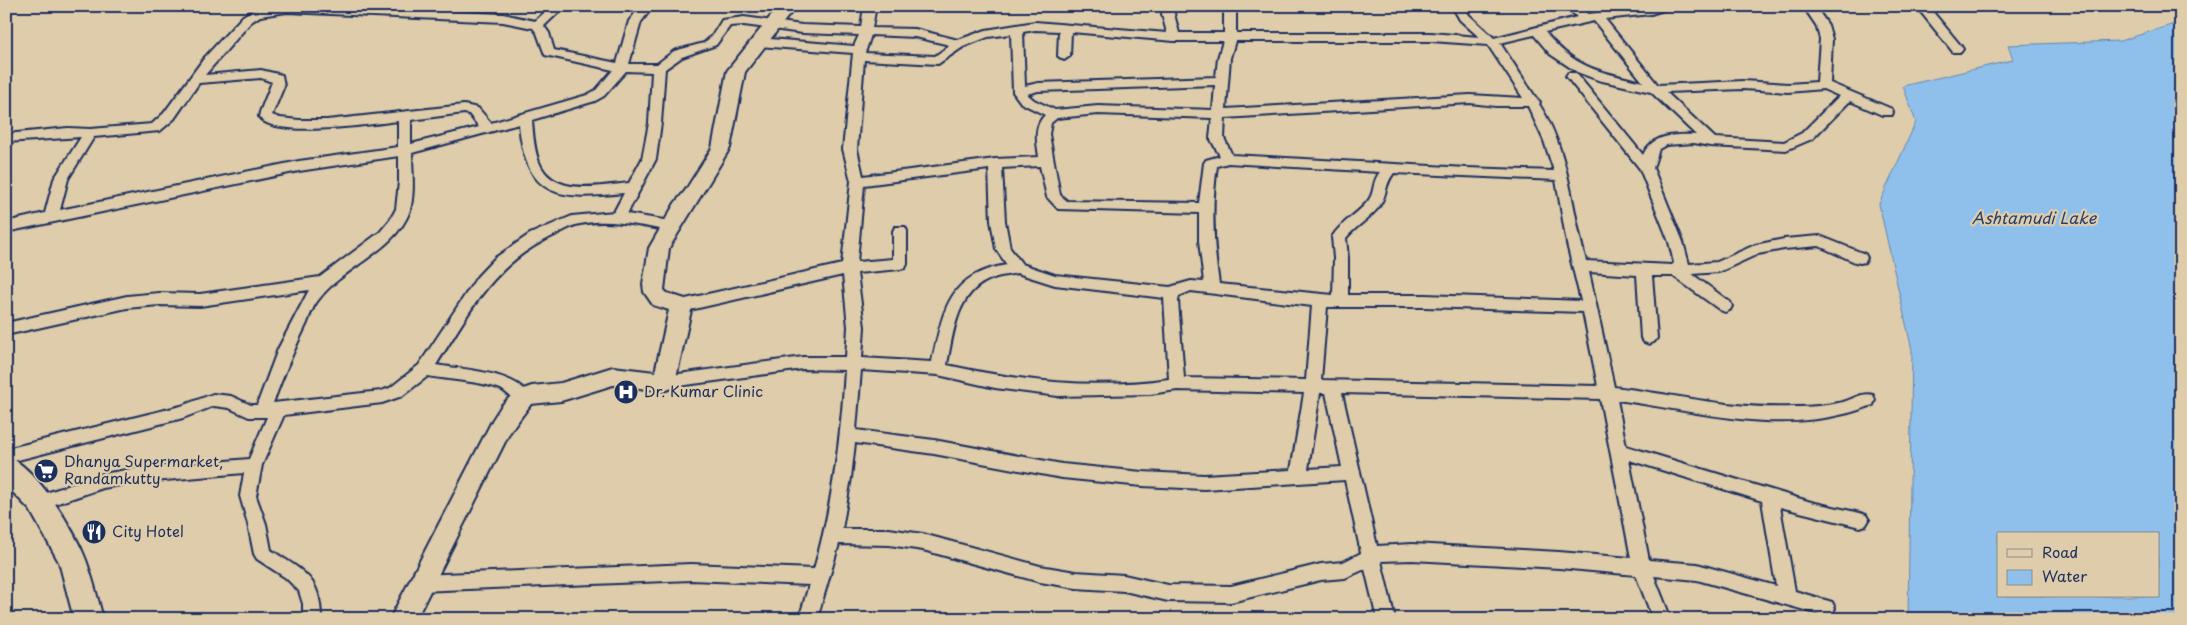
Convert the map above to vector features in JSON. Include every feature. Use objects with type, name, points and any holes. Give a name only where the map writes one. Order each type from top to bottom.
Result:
[{"type":"main road","points":[[6,467],[40,502],[72,560],[85,617]]},
{"type":"street","points":[[537,25],[559,6]]},
{"type":"street","points":[[6,227],[299,166],[406,150],[525,118],[595,95],[622,68],[635,21],[647,6]]},
{"type":"street","points":[[788,6],[736,71],[720,148],[659,248],[654,292],[660,299],[681,306],[849,268],[900,264],[900,231]]},
{"type":"street","points":[[808,619],[832,536],[843,478],[855,365],[856,327],[849,268],[858,182],[850,149],[858,53],[866,31],[870,6]]},
{"type":"street","points":[[1170,6],[1168,14],[1174,37]]},
{"type":"street","points":[[1228,159],[1217,138],[1224,58],[1230,38],[1230,6]]},
{"type":"street","points":[[1458,6],[1464,17],[1496,46],[1534,102],[1551,141],[1562,176],[1574,244],[1590,307],[1642,567],[1662,619]]},
{"type":"street","points":[[1572,6],[1591,18],[1655,89],[1710,142]]},
{"type":"street","points":[[758,42],[938,60],[959,44],[986,34],[1035,26],[1174,37],[1431,37],[1491,42],[1591,18],[1651,10],[1666,6]]},
{"type":"street","points":[[1809,6],[1822,23],[1827,43],[1822,79],[1824,85]]},
{"type":"street","points":[[1922,6],[1957,49]]},
{"type":"street","points":[[6,138],[68,132],[90,133],[154,128],[162,123],[193,80],[236,29],[258,10],[288,7],[442,11],[503,18],[537,25],[544,33],[550,52],[622,68],[659,67],[680,53],[712,44],[718,39],[726,23],[744,21],[802,29],[915,33],[959,44]]},
{"type":"street","points":[[1064,56],[1065,27]]},
{"type":"street","points":[[1017,28],[1019,92],[1023,100],[1032,105],[1043,107],[1053,114]]},
{"type":"street","points":[[1537,30],[1554,51],[1565,60],[1602,77],[1655,89],[1743,85],[1788,88],[1824,85],[1887,112]]},
{"type":"street","points":[[618,217],[649,159],[655,123],[659,67]]},
{"type":"street","points":[[193,80],[261,74],[278,78],[279,85],[270,99],[265,117],[268,120],[284,124],[348,122],[464,109],[473,110],[485,126],[490,128]]},
{"type":"street","points":[[1572,76],[1646,168],[1681,256],[1682,265],[1676,270]]},
{"type":"street","points":[[1019,92],[1038,87],[1222,81]]},
{"type":"street","points":[[1646,168],[1654,146],[1663,140],[1694,138],[1710,142],[1786,146],[1796,143],[1818,127],[1847,96]]},
{"type":"street","points":[[1205,208],[1063,206],[1054,197],[1046,161],[1042,134],[1045,122],[1053,114],[1098,110],[1218,114],[1440,100],[1534,102]]},
{"type":"street","points":[[312,619],[314,601],[307,586],[296,575],[280,568],[262,554],[257,524],[248,496],[254,466],[286,349],[311,298],[324,282],[385,236],[396,223],[403,209],[406,150],[404,116]]},
{"type":"street","points":[[525,118],[530,157],[534,168],[549,184],[557,189],[568,191],[635,187]]},
{"type":"street","points":[[51,218],[61,179],[90,133]]},
{"type":"street","points":[[1212,288],[1206,246],[1205,208],[1211,163],[1228,159],[1466,173],[1562,176]]},
{"type":"street","points":[[858,182],[995,164],[1046,161]]},
{"type":"street","points":[[995,164],[998,221],[1003,249],[1017,268]]},
{"type":"street","points":[[1340,301],[1342,258],[1339,238],[1348,226],[1364,215],[1380,195],[1382,189],[1380,181],[1391,168]]},
{"type":"street","points":[[6,456],[183,412],[213,400],[231,402],[249,411],[382,397],[396,392],[425,369],[482,281],[500,262],[522,246],[577,219],[618,217],[671,226]]},
{"type":"street","points":[[1580,266],[1644,270],[1719,267],[1755,250],[1784,244],[1820,241],[1860,258]]},
{"type":"street","points":[[938,369],[954,305],[960,293],[974,281],[991,273],[1017,268],[1055,280],[1172,292],[1191,286],[1320,301],[1464,302],[1590,307]]},
{"type":"street","points":[[1644,270],[1649,338]]},
{"type":"street","points":[[1676,270],[1725,306]]},
{"type":"street","points":[[6,329],[127,302],[159,299],[200,300],[324,282]]},
{"type":"street","points":[[1172,292],[1172,335],[1177,384]]},
{"type":"street","points":[[1298,476],[1313,386],[1320,301]]},
{"type":"street","points":[[664,382],[681,306]]},
{"type":"street","points":[[403,619],[420,582],[452,525],[501,426],[510,412],[523,398],[540,393],[561,392],[613,376],[664,382],[803,363],[883,364],[938,369],[995,382],[1058,390],[1150,388],[1177,384],[1608,393],[1742,412],[1782,413],[1831,412],[1850,408],[1867,400]]},
{"type":"street","points":[[425,369],[504,383],[523,398]]},
{"type":"street","points":[[1333,387],[1351,473],[1386,619]]},
{"type":"street","points":[[847,435],[934,446],[1062,471],[1132,478],[1204,482],[1351,473]]},
{"type":"street","points":[[1618,450],[1811,509],[1860,520]]},
{"type":"street","points":[[40,502],[103,481],[132,476],[254,466]]},
{"type":"street","points":[[1770,497],[1787,597]]},
{"type":"street","points":[[832,536],[889,537],[923,542],[1040,574],[1076,580],[1124,583],[1168,593],[1231,594],[1321,572],[1345,570],[1380,553],[1412,552],[1697,572],[1826,608]]},
{"type":"street","points":[[420,582],[690,572],[819,577]]},
{"type":"water","name":"Ashtamudi Lake","points":[[2181,22],[2181,619],[1908,619],[1912,350],[1879,204],[1916,122],[1903,86],[2013,60],[2008,45],[2120,41]]},
{"type":"place","name":"Dr. Kumar Clinic","points":[[626,392]]},
{"type":"place","name":"Dhanya Supermarket, Randamkutty","points":[[46,471]]},
{"type":"place","name":"City Hotel","points":[[94,532]]}]
